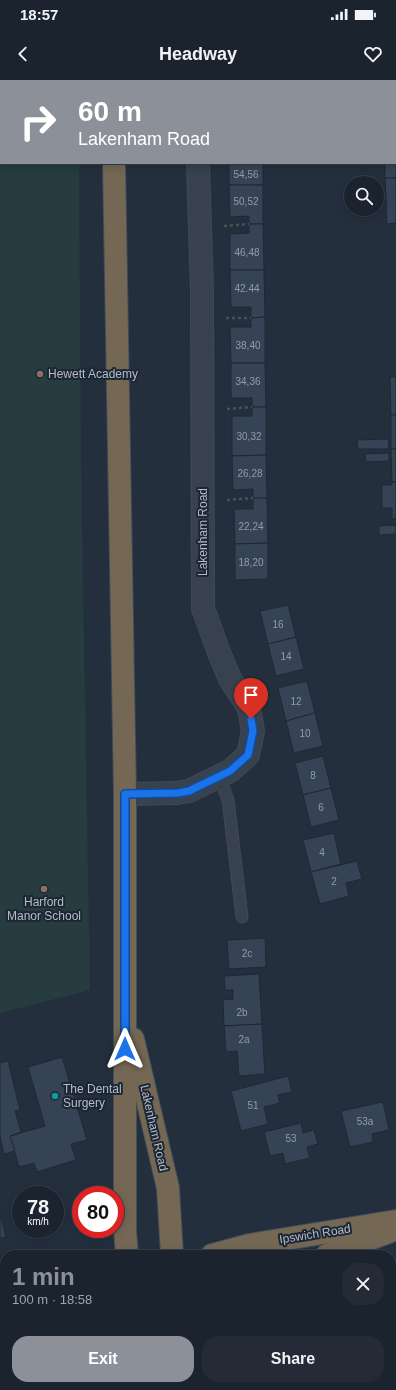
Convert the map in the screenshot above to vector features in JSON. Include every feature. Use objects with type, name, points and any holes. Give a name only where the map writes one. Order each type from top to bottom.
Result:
[{"type":"highway","name":"Lakenham Road","points":[[114,164],[125,794],[125,1231],[127,1250]]},
{"type":"highway","name":"Lakenham Road","points":[[125,1003],[168,1188],[172,1250]]},
{"type":"highway","name":"Ipswich Road","points":[[230,1250],[249,1245],[396,1221]]},
{"type":"highway","name":"Ipswich Road","points":[[341,1250],[396,1230]]},
{"type":"street","name":"Lakenham Road","points":[[125,794],[178,793],[189,791],[230,771],[248,755],[253,731],[249,708],[230,679],[203,608],[202,299],[198,164]]},
{"type":"lane","points":[[219,776],[228,800],[242,917]]},
{"type":"green space","name":"Hewett Academy","points":[[0,164],[79,164],[81,469],[90,990],[0,1013]]},
{"type":"building","points":[[229,164],[263,164],[263,185],[229,185]]},
{"type":"building","points":[[385,164],[396,164],[396,178],[385,178]]},
{"type":"building","points":[[385,178],[396,178],[396,223],[387,224]]},
{"type":"building","points":[[229,185],[263,185],[263,224],[249,224],[249,216],[230,217]]},
{"type":"building","points":[[249,224],[263,224],[264,270],[230,270],[230,234],[249,233]]},
{"type":"building","points":[[230,270],[264,270],[265,317],[251,318],[251,307],[231,307]]},
{"type":"building","points":[[265,317],[265,363],[231,363],[230,327],[251,327],[251,318]]},
{"type":"building","points":[[231,363],[265,363],[266,407],[252,407],[252,398],[231,398]]},
{"type":"building","points":[[390,377],[396,377],[396,415],[391,415]]},
{"type":"building","points":[[252,407],[266,407],[266,455],[232,456],[232,416],[252,416]]},
{"type":"building","points":[[391,415],[396,415],[396,449],[391,449]]},
{"type":"building","points":[[388,439],[389,449],[358,449],[357,440]]},
{"type":"building","points":[[391,449],[396,449],[396,482],[392,482]]},
{"type":"building","points":[[389,453],[389,461],[366,462],[365,454]]},
{"type":"building","points":[[266,455],[267,498],[253,498],[253,489],[233,490],[232,456]]},
{"type":"building","points":[[392,482],[396,482],[396,519],[392,519],[392,508],[382,508],[382,485],[392,485]]},
{"type":"building","points":[[253,498],[267,498],[268,543],[235,544],[234,509],[253,509]]},
{"type":"building","points":[[396,525],[396,534],[379,535],[379,526]]},
{"type":"building","points":[[268,543],[268,579],[235,580],[235,544]]},
{"type":"building","points":[[288,605],[296,637],[268,644],[260,611]]},
{"type":"building","points":[[296,637],[304,669],[276,676],[268,644]]},
{"type":"building","points":[[307,681],[315,713],[286,721],[278,688]]},
{"type":"building","points":[[315,713],[323,746],[294,753],[286,721]]},
{"type":"building","points":[[323,756],[331,788],[303,795],[295,763]]},
{"type":"building","points":[[331,788],[339,820],[311,827],[303,795]]},
{"type":"building","points":[[334,833],[341,864],[311,872],[303,840]]},
{"type":"building","points":[[357,861],[362,879],[346,883],[349,896],[320,904],[311,872]]},
{"type":"building","points":[[265,938],[266,967],[229,969],[227,940]]},
{"type":"building","points":[[259,974],[262,1024],[224,1026],[223,1000],[233,999],[233,990],[225,990],[224,976]]},
{"type":"building","points":[[262,1024],[265,1074],[239,1076],[237,1051],[226,1052],[224,1026]]},
{"type":"building","name":"The Dental Surgery","points":[[62,1057],[87,1140],[71,1144],[76,1160],[37,1172],[34,1163],[19,1167],[10,1136],[45,1126],[28,1067]]},
{"type":"building","points":[[8,1061],[20,1110],[15,1111],[21,1132],[10,1136],[15,1151],[4,1154],[0,1136],[0,1063]]},
{"type":"building","points":[[288,1076],[292,1092],[278,1095],[280,1103],[264,1107],[268,1124],[241,1131],[231,1091]]},
{"type":"building","points":[[383,1102],[389,1130],[372,1134],[373,1142],[350,1147],[341,1111]]},
{"type":"building","points":[[301,1123],[303,1133],[314,1130],[318,1144],[307,1147],[310,1158],[285,1164],[283,1153],[270,1156],[264,1132]]},
{"type":"building","points":[[0,1213],[6,1237],[0,1238]]},
{"type":"place","name":"Hewett Academy","points":[[40,374]]},
{"type":"place","name":"Harford Manor School","points":[[44,889]]},
{"type":"place","name":"The Dental Surgery","points":[[55,1096]]},
{"type":"route","points":[[125,1049],[125,794],[178,793],[189,791],[230,771],[248,755],[253,731],[251,719]]}]
